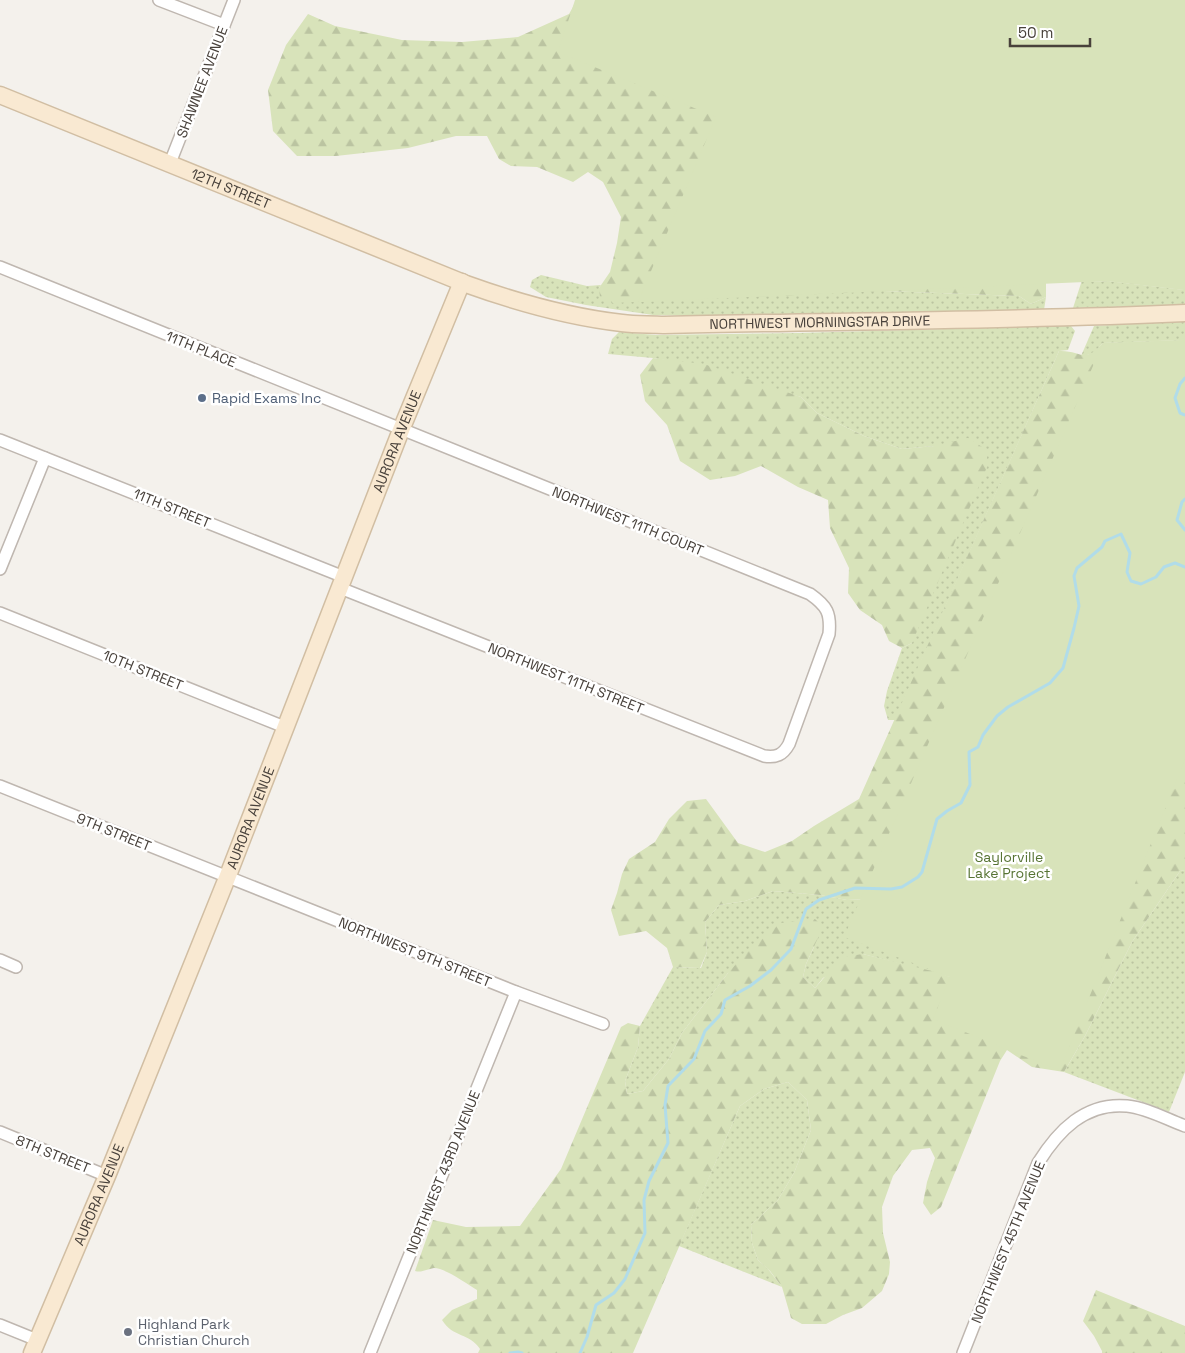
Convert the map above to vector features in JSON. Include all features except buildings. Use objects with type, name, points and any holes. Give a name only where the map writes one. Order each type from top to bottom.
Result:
[{"type":"main road","name":"12TH STREET","points":[[0,94],[462,282]]},
{"type":"main road","name":"NORTHWEST MORNINGSTAR DRIVE","points":[[462,282],[497,295],[567,314],[630,323],[664,325],[1054,319],[1185,313]]},
{"type":"main road","name":"AURORA AVENUE","points":[[35,1347],[107,1176],[227,878],[287,728],[401,430],[462,282]]},
{"type":"street","points":[[159,0],[224,25]]},
{"type":"street","name":"SHAWNEE AVENUE","points":[[170,163],[234,0]]},
{"type":"street","name":"11TH PLACE","points":[[0,268],[401,430]]},
{"type":"street","name":"NORTHWEST 11TH COURT","points":[[401,430],[810,594],[821,602],[827,610],[830,620],[829,634],[789,744]]},
{"type":"street","name":"11TH STREET","points":[[0,440],[342,582]]},
{"type":"street","points":[[0,569],[45,458]]},
{"type":"street","name":"NORTHWEST 11TH STREET","points":[[342,582],[764,756],[780,755],[789,744]]},
{"type":"street","name":"10TH STREET","points":[[0,613],[287,728]]},
{"type":"street","name":"9TH STREET","points":[[0,786],[227,878]]},
{"type":"street","name":"NORTHWEST 9TH STREET","points":[[227,878],[516,992],[603,1024]]},
{"type":"street","points":[[0,960],[16,967]]},
{"type":"street","name":"NORTHWEST 43RD AVENUE","points":[[370,1353],[516,992]]},
{"type":"street","name":"NORTHWEST 45TH AVENUE","points":[[963,1353],[1038,1163],[1051,1142],[1069,1124],[1082,1115],[1096,1109],[1112,1106],[1128,1106],[1147,1111],[1185,1126]]},
{"type":"street","name":"8TH STREET","points":[[0,1132],[107,1176]]},
{"type":"street","points":[[0,1325],[35,1347]]},
{"type":"green space","points":[[575,0],[1185,0],[1185,290],[1108,281],[638,302],[716,117],[558,52]]},
{"type":"green space","points":[[577,0],[1185,0],[1185,290],[1108,281],[1091,282],[1046,270],[1046,297],[1031,304],[1019,296],[885,291],[613,303],[600,297],[599,288],[610,272],[621,217],[603,182],[588,172],[573,182],[537,167],[511,166],[499,159],[487,136],[456,136],[408,148],[336,156],[297,156],[273,131],[268,90],[286,45],[308,14],[335,26],[402,40],[462,42],[518,37],[569,14]]},
{"type":"green space","points":[[541,275],[587,286],[601,285],[599,288],[885,291],[1019,296],[1031,304],[1046,297],[1044,310],[712,316],[653,315],[546,297],[530,287],[532,280]]},
{"type":"green space","points":[[1083,277],[1091,282],[1108,281],[1185,290],[1185,305],[1073,308]]},
{"type":"green space","points":[[1185,321],[1185,340],[1103,343],[1093,354],[1081,356],[1094,326]]},
{"type":"green space","points":[[1071,326],[1075,331],[1068,350],[1059,351],[895,720],[888,720],[884,706],[887,691],[902,648],[912,643],[934,446],[902,449],[864,436],[817,413],[801,397],[671,361],[608,354],[612,339],[619,332],[656,335]]},
{"type":"green space","points":[[1185,340],[1185,870],[1180,871],[1132,942],[1085,1036],[1064,1072],[1032,1067],[1007,1050],[1000,1061],[941,1207],[931,1215],[923,1203],[927,1182],[935,1158],[930,1148],[912,1150],[893,1176],[882,1207],[883,1233],[890,1262],[889,1274],[882,1291],[862,1308],[826,1324],[802,1324],[791,1318],[782,1287],[770,1271],[758,1260],[752,1243],[751,1225],[778,1200],[794,1173],[811,1130],[807,1100],[788,1082],[764,1089],[740,1106],[633,1353],[478,1353],[480,1349],[476,1344],[451,1330],[442,1320],[452,1310],[477,1299],[477,1290],[450,1273],[439,1269],[415,1271],[433,1220],[466,1227],[520,1226],[561,1169],[621,1027],[628,1023],[640,1026],[638,1047],[625,1081],[627,1094],[643,1091],[669,1059],[682,1033],[728,973],[754,944],[781,923],[815,919],[823,927],[806,964],[803,977],[815,988],[842,957],[863,954],[950,977],[867,899],[847,900],[820,895],[773,891],[745,901],[719,905],[705,922],[707,952],[700,968],[673,967],[667,948],[646,931],[619,936],[611,910],[622,874],[629,859],[655,842],[669,819],[687,801],[706,799],[738,843],[765,852],[792,841],[859,799],[1059,351],[1086,355],[1096,350],[1103,343]]},
{"type":"green space","name":"Saylorville Lake Project","points":[[1185,340],[1185,759],[1060,1070],[933,1019],[950,977],[844,937],[1103,343]]},
{"type":"green space","points":[[653,358],[704,364],[801,397],[817,413],[864,436],[902,449],[934,446],[968,438],[987,450],[987,467],[912,643],[902,648],[889,641],[882,625],[860,610],[848,593],[849,568],[830,528],[828,500],[798,487],[761,466],[735,476],[710,480],[680,461],[667,425],[645,401],[640,375]]},
{"type":"green space","points":[[1185,870],[1185,1072],[1169,1112],[1064,1072],[1085,1036],[1132,942],[1180,871]]},
{"type":"green space","points":[[773,891],[820,895],[847,900],[867,899],[950,977],[863,954],[823,978],[815,988],[803,977],[806,964],[814,947],[728,973],[682,1033],[669,1059],[643,1091],[627,1094],[625,1081],[638,1047],[640,1026],[673,967],[701,968],[707,952],[705,922],[719,905],[745,901]]},
{"type":"green space","points":[[788,1082],[807,1100],[811,1130],[794,1173],[778,1200],[751,1225],[752,1243],[758,1260],[782,1287],[679,1246],[740,1106],[764,1089]]},
{"type":"green space","points":[[1096,1290],[1185,1326],[1185,1353],[1102,1353],[1094,1336],[1083,1321]]},
{"type":"waterway","points":[[1185,378],[1180,384],[1175,398],[1180,413],[1185,415]]},
{"type":"waterway","points":[[1185,499],[1182,502],[1177,520],[1185,530]]},
{"type":"waterway","points":[[580,1353],[587,1337],[596,1305],[614,1293],[625,1279],[645,1233],[644,1200],[649,1181],[668,1143],[665,1105],[668,1086],[694,1059],[705,1031],[721,1014],[725,1000],[750,986],[771,970],[791,949],[806,909],[819,900],[855,888],[891,889],[902,887],[918,877],[922,872],[937,819],[961,803],[970,785],[969,752],[978,747],[983,735],[997,716],[1008,707],[1050,683],[1063,668],[1079,606],[1074,576],[1077,568],[1102,547],[1105,541],[1121,534],[1130,553],[1127,572],[1131,581],[1141,584],[1156,577],[1164,567],[1175,563],[1185,567]]},
{"type":"waterway","points":[[510,1353],[522,1353]]},
{"type":"place","name":"Rapid Exams Inc","points":[[202,398]]},
{"type":"place","name":"Highland Park Christian Church","points":[[128,1332]]}]
